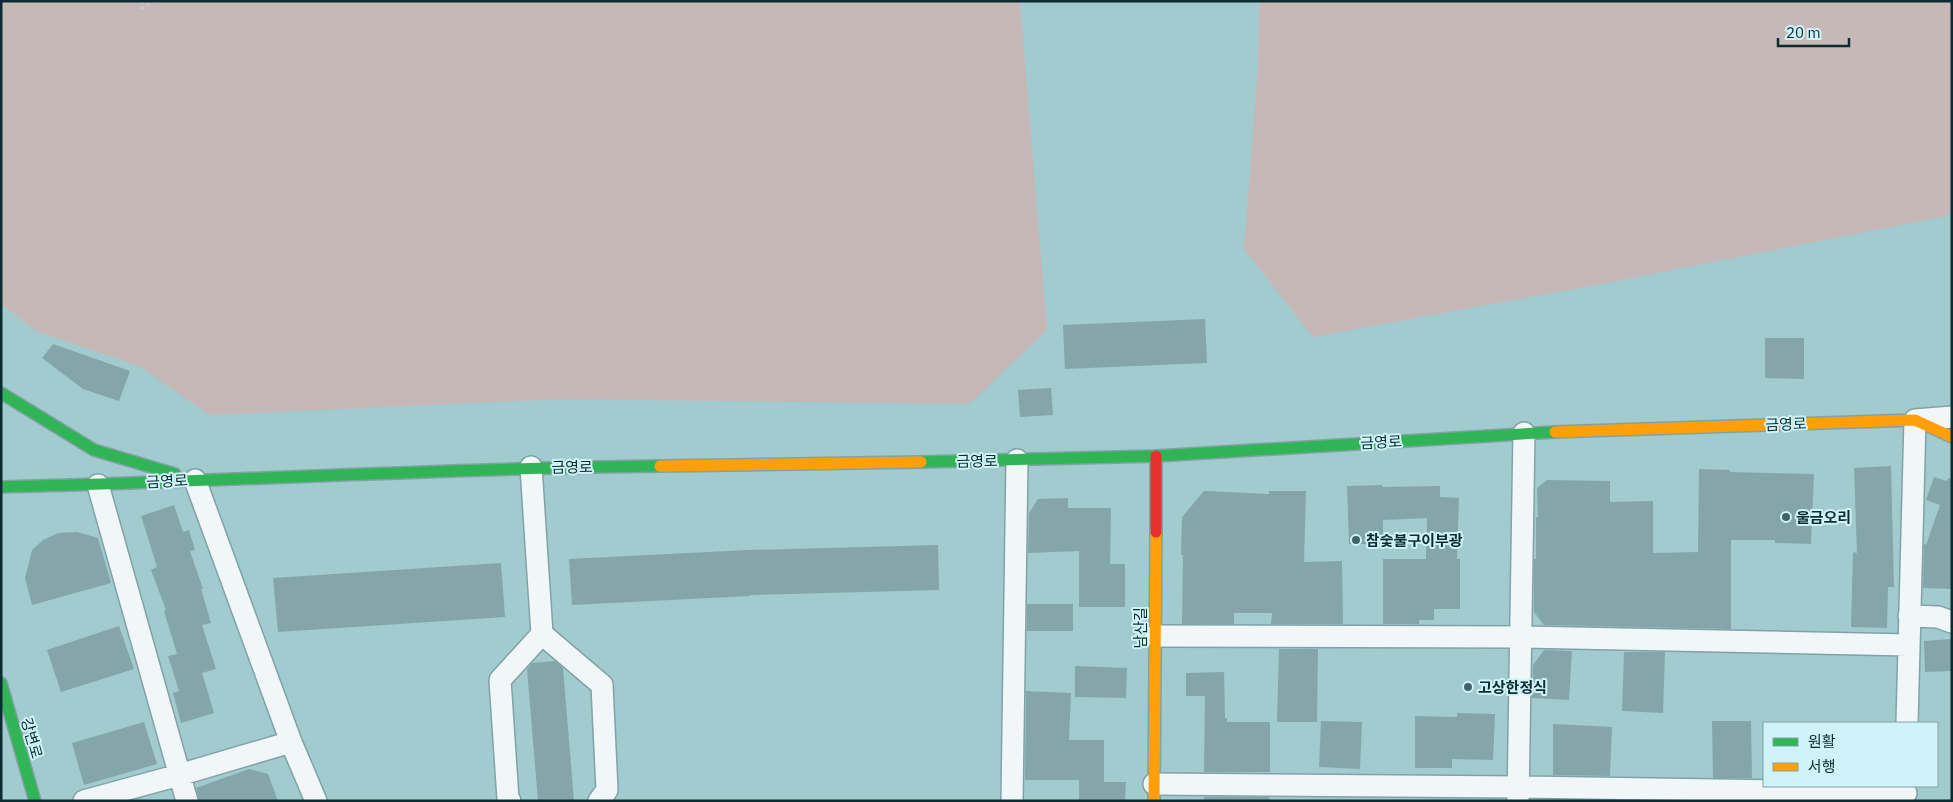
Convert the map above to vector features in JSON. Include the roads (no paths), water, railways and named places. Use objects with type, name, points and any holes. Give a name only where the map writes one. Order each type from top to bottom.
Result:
[{"type":"street","points":[[1,393],[94,450],[195,480],[291,742],[316,801]]},
{"type":"street","name":"금영로","points":[[1,487],[98,485],[531,467],[801,465],[1156,456],[1524,433],[1915,420],[1952,417]]},
{"type":"street","points":[[1908,722],[1915,420],[1952,437]]},
{"type":"street","points":[[1518,794],[1524,433]]},
{"type":"street","name":"남산길","points":[[1154,792],[1156,456]]},
{"type":"street","points":[[1012,801],[1017,460]]},
{"type":"street","points":[[531,467],[542,634],[602,685],[607,790],[598,801]]},
{"type":"street","points":[[98,485],[187,801]]},
{"type":"street","points":[[1909,616],[1938,617],[1952,622]]},
{"type":"street","points":[[510,801],[508,799],[500,680],[542,634]]},
{"type":"street","points":[[1155,636],[1520,637],[1909,645]]},
{"type":"street","name":"강변로","points":[[1,683],[35,801]]},
{"type":"street","points":[[84,801],[291,742]]},
{"type":"street","points":[[1154,792],[1518,794],[1906,793]]},
{"type":"place","name":"울금오리","points":[[1786,517]]},
{"type":"place","name":"참숯불구이부광","points":[[1356,540]]},
{"type":"place","name":"고상한정식","points":[[1468,687]]}]
